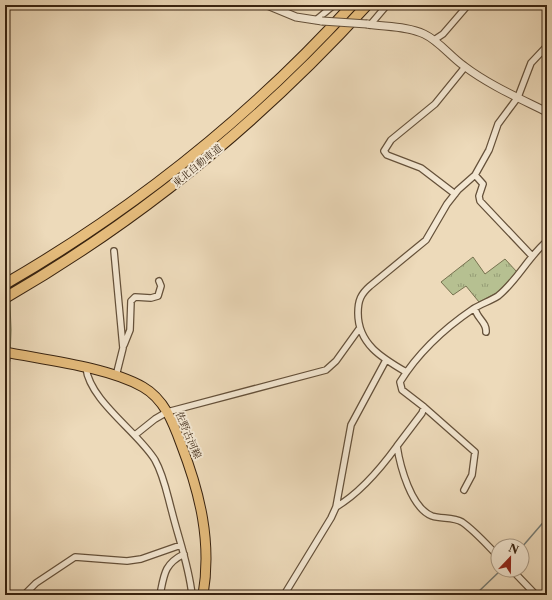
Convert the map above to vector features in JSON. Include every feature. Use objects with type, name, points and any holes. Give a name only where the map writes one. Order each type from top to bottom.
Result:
[{"type":"highway","name":"東北自動車道","points":[[5,284],[41,263],[109,218],[200,148],[275,82],[352,5]]},
{"type":"highway","name":"東北自動車道","points":[[5,298],[42,275],[160,195],[221,147],[289,85],[367,5]]},
{"type":"main road","name":"佐野古河線","points":[[5,352],[86,368],[116,376],[145,388],[156,398],[167,412],[191,469],[202,507],[206,557],[202,595]]},
{"type":"street","points":[[267,5],[287,14],[319,21],[410,30],[424,34],[434,40],[464,67],[486,81],[547,112]]},
{"type":"street","points":[[319,21],[334,5]]},
{"type":"street","points":[[369,25],[387,5]]},
{"type":"street","points":[[434,40],[443,34],[468,5]]},
{"type":"street","points":[[406,372],[386,360],[364,338],[359,329],[358,300],[363,292],[426,240],[447,204],[475,175],[489,150],[498,124],[518,97],[530,63],[547,46]]},
{"type":"street","points":[[455,194],[421,168],[387,155],[384,151],[391,140],[435,104],[464,67]]},
{"type":"street","points":[[475,175],[482,184],[479,196],[480,201],[532,256]]},
{"type":"street","points":[[464,490],[472,475],[475,452],[424,407],[402,390],[400,382],[406,372],[449,326],[475,308],[498,296],[528,264],[532,256],[547,241]]},
{"type":"street","points":[[114,251],[123,348]]},
{"type":"street","points":[[116,376],[123,348],[130,330],[131,301],[135,297],[156,297],[160,291],[160,281]]},
{"type":"street","points":[[475,308],[475,314],[485,325],[486,332]]},
{"type":"street","points":[[135,435],[155,419],[167,412],[322,372],[336,361],[359,329]]},
{"type":"street","points":[[284,595],[298,568],[324,532],[336,506],[351,425],[386,360]]},
{"type":"street","points":[[86,368],[88,378],[104,403],[135,435],[146,448],[159,468],[184,554],[192,595]]},
{"type":"street","points":[[336,506],[344,502],[384,464],[422,414],[424,407]]},
{"type":"street","points":[[397,446],[400,466],[412,494],[424,512],[436,517],[463,522],[490,548]]},
{"type":"street","points":[[24,595],[36,584],[75,557],[127,561],[141,559],[181,545]]},
{"type":"street","points":[[160,595],[168,566],[173,560],[184,554]]},
{"type":"street","points":[[520,578],[536,595]]},
{"type":"green space","points":[[5,165],[11,330],[10,360],[5,385]]},
{"type":"green space","points":[[473,257],[485,274],[505,259],[517,272],[497,293],[479,302],[466,286],[453,295],[441,282]]},
{"type":"waterway","points":[[530,538],[547,518]]},
{"type":"waterway","points":[[475,595],[493,578]]}]
